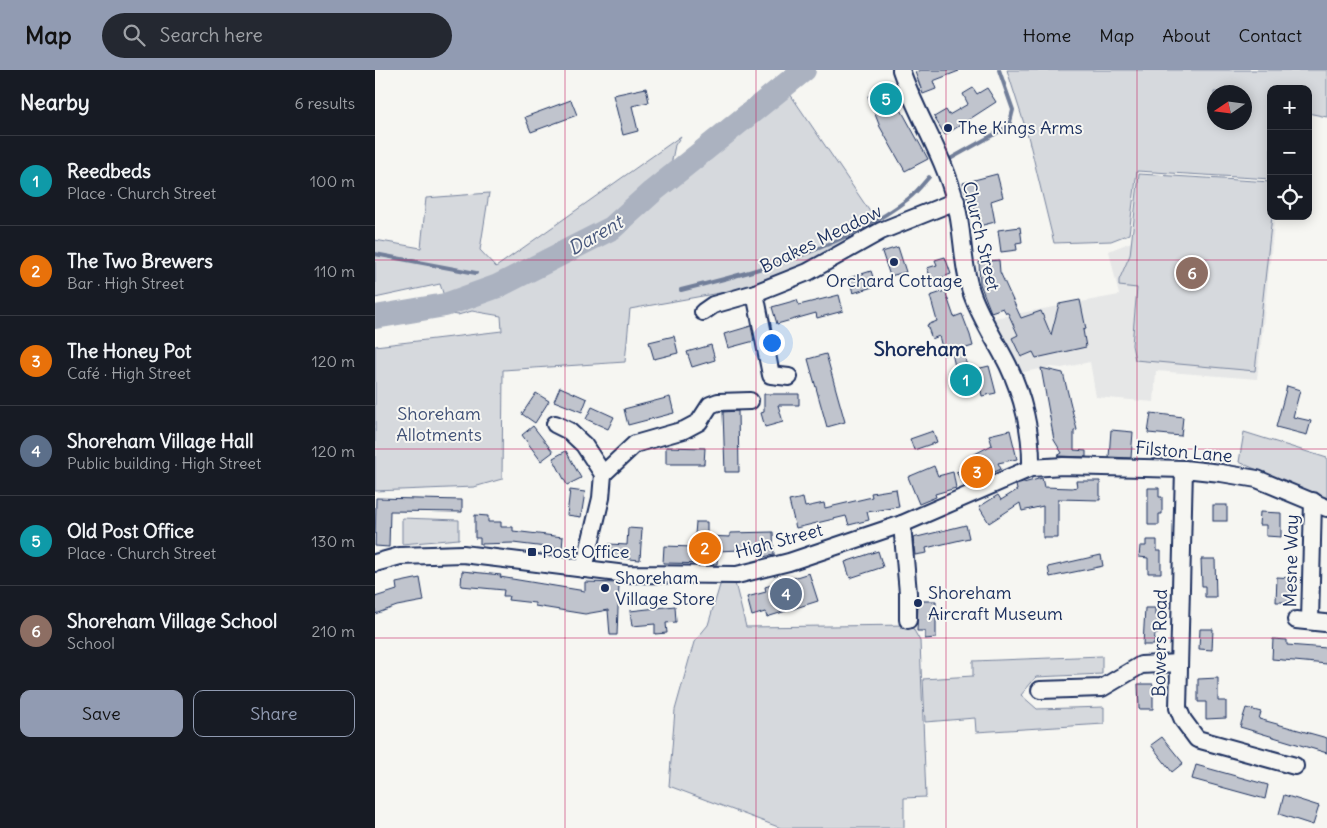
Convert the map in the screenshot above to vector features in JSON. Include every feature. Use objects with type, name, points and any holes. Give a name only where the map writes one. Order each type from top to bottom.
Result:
[{"type":"street","name":"Church Street","points":[[901,70],[908,90],[938,154],[956,201],[968,282],[977,308],[1009,367],[1022,403],[1031,451],[1031,468]]},
{"type":"street","name":"Boakes Meadow","points":[[703,312],[713,305],[755,293],[808,272],[881,231],[956,201]]},
{"type":"street","points":[[755,293],[771,375],[789,376]]},
{"type":"street","points":[[603,474],[635,444],[684,430],[699,422],[710,405],[718,402],[750,401]]},
{"type":"street","points":[[555,424],[569,431],[584,444],[603,474],[601,498],[584,569]]},
{"type":"street","name":"Filston Lane","points":[[1031,468],[1106,466],[1184,469],[1257,479],[1320,504]]},
{"type":"street","name":"High Street","points":[[375,563],[400,556],[453,554],[626,574],[737,574],[789,562],[901,524],[1031,468]]},
{"type":"street","name":"Bowers Road","points":[[1184,469],[1178,708],[1183,720],[1197,739],[1295,766]]},
{"type":"street","name":"Mesne Way","points":[[1310,621],[1320,504]]},
{"type":"street","points":[[901,524],[908,593],[908,620]]},
{"type":"street","points":[[1040,690],[1102,688],[1141,666],[1179,664]]},
{"type":"shaded area","points":[[1267,217],[1267,220],[1275,220],[1257,379],[1156,371],[1154,402],[1096,397],[1090,362],[1062,368],[1051,367],[1018,373],[1017,360],[989,319],[1119,295],[1109,251],[1131,242]]},
{"type":"green space","points":[[1007,70],[1327,70],[1327,117],[1312,114],[1312,85],[1267,85],[1267,179],[1137,171],[1129,234],[1111,241],[1054,243],[1028,136]]},
{"type":"green space","name":"Shoreham Allotments","points":[[788,91],[879,225],[806,266],[736,290],[630,309],[625,362],[503,370],[502,479],[474,487],[375,491],[375,346],[502,331],[501,316],[472,311],[458,315],[450,314],[440,284],[375,298],[375,240],[421,248],[426,198],[489,193],[480,250],[496,267],[681,136],[675,145],[670,170],[607,225],[516,270],[498,274],[502,292],[556,261],[616,234]]},
{"type":"green space","points":[[1139,174],[1267,182],[1267,220],[1272,220],[1255,371],[1135,360],[1132,345],[1137,288],[1119,286],[1119,280],[1130,255]]},
{"type":"green space","points":[[1244,432],[1327,458],[1327,500],[1239,462]]},
{"type":"green space","points":[[402,518],[459,520],[459,539],[402,544]]},
{"type":"green space","points":[[734,579],[746,627],[911,625],[920,641],[926,797],[904,798],[904,828],[781,828],[669,786],[675,710],[694,642],[708,625],[720,585]]},
{"type":"green space","points":[[1102,656],[1102,674],[1036,677],[1021,695],[1037,709],[1104,707],[1104,724],[976,732],[975,718],[925,722],[923,679],[973,676],[973,661]]},
{"type":"building","points":[[921,70],[959,71],[933,81],[936,89],[923,94],[915,72]]},
{"type":"building","points":[[895,84],[904,104],[899,106],[928,159],[905,171],[880,127],[868,96]]},
{"type":"building","points":[[646,88],[649,102],[632,106],[638,131],[623,135],[613,95]]},
{"type":"building","points":[[973,88],[977,94],[987,88],[996,102],[945,135],[934,117],[946,110],[949,115],[968,104],[963,94]]},
{"type":"building","points":[[571,100],[577,115],[531,132],[525,117]]},
{"type":"building","points":[[997,174],[1003,197],[991,201],[995,222],[979,226],[974,205],[970,207],[963,183]]},
{"type":"building","points":[[1020,227],[1022,242],[1016,243],[1017,250],[1001,252],[998,230]]},
{"type":"building","name":"Orchard Cottage","points":[[898,247],[906,272],[890,276],[882,252]]},
{"type":"building","points":[[945,257],[951,274],[932,281],[927,268],[937,265],[935,260]]},
{"type":"building","points":[[999,260],[1000,272],[1021,318],[1041,311],[1051,335],[1059,304],[1080,300],[1086,329],[1083,330],[1086,347],[1036,358],[1033,352],[1021,357],[1012,338],[1018,335],[1008,313],[1003,308],[991,312],[980,284],[979,262]]},
{"type":"building","points":[[871,271],[876,286],[853,293],[849,278]]},
{"type":"building","points":[[945,291],[954,317],[962,314],[970,335],[973,346],[963,349],[968,371],[989,366],[996,393],[982,396],[980,385],[960,389],[952,353],[944,355],[939,336],[932,339],[927,325],[937,321],[930,296]]},
{"type":"building","points":[[839,295],[843,311],[817,318],[816,313],[777,324],[772,307],[797,300],[799,305]]},
{"type":"building","points":[[751,326],[754,341],[728,348],[724,334]]},
{"type":"building","points":[[674,336],[678,353],[654,359],[649,342]]},
{"type":"building","points":[[711,345],[715,360],[692,367],[687,352]]},
{"type":"building","points":[[826,354],[845,422],[827,427],[808,359]]},
{"type":"building","points":[[1041,368],[1063,373],[1077,430],[1074,431],[1074,450],[1086,451],[1086,457],[1057,456],[1062,453],[1054,440]]},
{"type":"building","points":[[1287,386],[1300,390],[1293,417],[1311,421],[1307,435],[1276,427]]},
{"type":"building","points":[[560,387],[587,399],[582,412],[554,401]]},
{"type":"building","points":[[536,393],[549,401],[535,423],[522,414]]},
{"type":"building","points":[[764,394],[799,394],[799,405],[778,405],[783,422],[765,427],[761,413],[764,412]]},
{"type":"building","points":[[670,397],[674,413],[628,425],[624,409]]},
{"type":"building","points":[[592,407],[614,417],[608,429],[586,419]]},
{"type":"building","points":[[738,411],[739,472],[725,472],[723,412]]},
{"type":"building","points":[[1151,413],[1183,417],[1181,436],[1148,433]]},
{"type":"building","points":[[533,426],[553,452],[541,461],[522,435]]},
{"type":"building","points":[[1010,430],[1017,459],[998,463],[1001,469],[965,486],[956,472],[977,466],[971,456],[992,445],[989,435]]},
{"type":"building","points":[[1111,430],[1133,432],[1131,458],[1109,457]]},
{"type":"building","points":[[933,431],[937,442],[914,450],[910,439]]},
{"type":"building","points":[[666,447],[705,448],[704,464],[666,464]]},
{"type":"building","points":[[566,451],[581,478],[567,485],[553,458]]},
{"type":"building","points":[[934,466],[938,476],[953,472],[956,488],[935,494],[936,497],[919,504],[908,477]]},
{"type":"building","points":[[1042,478],[1044,487],[1072,488],[1077,487],[1076,481],[1100,481],[1100,500],[1058,499],[1058,538],[1043,538],[1043,506],[1022,511],[1020,503],[989,523],[979,507],[998,495],[1001,500],[1017,490],[1016,485]]},
{"type":"building","points":[[1148,488],[1159,488],[1159,497],[1162,497],[1162,514],[1159,514],[1159,525],[1148,525]]},
{"type":"building","points":[[896,489],[899,507],[867,512],[869,520],[849,525],[846,516],[796,528],[789,501],[803,498],[805,507],[824,503],[825,508],[872,497],[871,493]]},
{"type":"building","points":[[570,490],[585,492],[581,517],[567,515]]},
{"type":"building","points":[[376,498],[462,500],[462,512],[390,511],[389,547],[375,546]]},
{"type":"building","points":[[1213,505],[1227,505],[1227,521],[1213,521]]},
{"type":"building","points":[[1260,512],[1281,513],[1281,537],[1266,536],[1266,525],[1259,525]]},
{"type":"building","points":[[475,515],[488,516],[488,522],[501,522],[501,527],[513,527],[513,531],[563,537],[562,549],[513,543],[480,544],[480,538],[475,538]]},
{"type":"building","points":[[696,522],[707,522],[707,536],[730,537],[730,533],[773,532],[774,555],[762,557],[761,549],[718,551],[717,564],[663,563],[664,546],[694,547]]},
{"type":"building","points":[[966,525],[969,538],[926,548],[927,553],[915,555],[913,538]]},
{"type":"building","points":[[628,528],[642,529],[640,560],[608,557],[609,544],[627,545]]},
{"type":"building","points":[[1146,540],[1157,540],[1157,551],[1161,551],[1161,573],[1148,573],[1148,558],[1139,557],[1140,546],[1146,546]]},
{"type":"building","points":[[878,551],[883,567],[850,578],[845,562]]},
{"type":"building","points":[[1101,555],[1103,566],[1050,577],[1048,567]]},
{"type":"building","points":[[1201,559],[1215,559],[1216,597],[1205,597],[1205,586],[1202,586]]},
{"type":"building","points":[[462,571],[501,575],[500,577],[585,591],[585,582],[619,583],[617,635],[610,635],[608,610],[585,614],[535,606],[535,603],[508,600],[509,596],[503,596],[504,590],[461,586]]},
{"type":"building","points":[[809,573],[818,601],[767,617],[765,612],[752,616],[747,597],[766,592],[765,587]]},
{"type":"building","points":[[1277,577],[1293,578],[1292,602],[1276,602]]},
{"type":"building","points":[[420,578],[424,601],[397,606],[375,614],[375,597],[397,590],[396,583]]},
{"type":"building","points":[[918,601],[936,601],[936,638],[925,639],[925,631],[917,631]]},
{"type":"building","points":[[675,606],[676,622],[666,623],[667,633],[655,634],[655,624],[632,626],[630,611]]},
{"type":"building","points":[[1145,608],[1155,608],[1155,616],[1159,616],[1158,634],[1155,634],[1154,645],[1143,645]]},
{"type":"building","points":[[1200,629],[1213,629],[1212,650],[1199,649]]},
{"type":"building","points":[[1273,639],[1287,640],[1287,645],[1327,648],[1327,664],[1272,659]]},
{"type":"building","points":[[1218,678],[1218,701],[1226,701],[1226,718],[1206,719],[1206,702],[1198,702],[1198,679]]},
{"type":"building","points":[[1138,684],[1153,684],[1153,709],[1139,709]]},
{"type":"building","points":[[1246,708],[1261,712],[1259,719],[1327,738],[1327,753],[1240,727]]},
{"type":"building","points":[[1162,737],[1183,763],[1172,772],[1151,745]]},
{"type":"building","points":[[1196,765],[1268,785],[1265,799],[1192,779]]},
{"type":"building","points":[[1284,795],[1319,806],[1313,825],[1279,814]]},
{"type":"waterway","name":"Darent","points":[[375,317],[445,305],[498,286],[612,228],[652,192],[804,70]]},
{"type":"waterway","points":[[950,159],[1009,126],[1013,110],[999,70]]},
{"type":"waterway","points":[[681,290],[769,266],[829,244],[884,216],[911,197],[929,177]]},
{"type":"waterway","points":[[375,254],[476,273]]},
{"type":"place","name":"Old Post Office","points":[[886,99]]},
{"type":"place","name":"The Kings Arms","points":[[948,128]]},
{"type":"place","name":"Orchard Cottage","points":[[894,262]]},
{"type":"place","name":"Shoreham Village School","points":[[1192,273]]},
{"type":"place","name":"Reedbeds","points":[[966,380]]},
{"type":"place","name":"The Honey Pot","points":[[977,472]]},
{"type":"place","name":"The Two Brewers","points":[[705,548]]},
{"type":"place","name":"Post Office","points":[[532,552]]},
{"type":"place","name":"Shoreham Village Store","points":[[605,588]]},
{"type":"place","name":"Shoreham Village Hall","points":[[786,594]]},
{"type":"place","name":"Shoreham Aircraft Museum","points":[[918,603]]},
{"type":"district","name":"Shoreham","points":[[920,349]]}]
